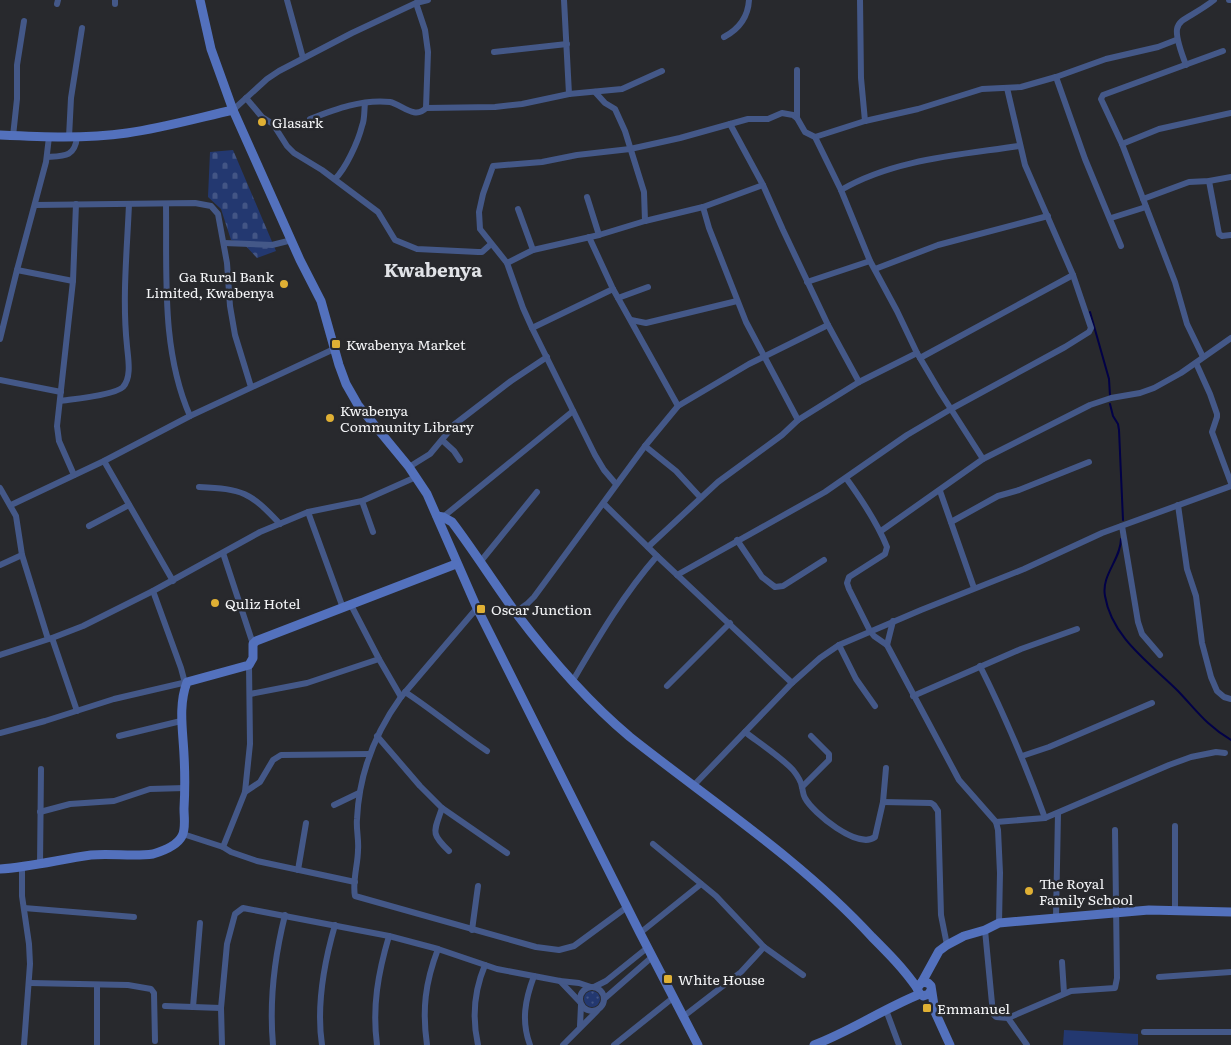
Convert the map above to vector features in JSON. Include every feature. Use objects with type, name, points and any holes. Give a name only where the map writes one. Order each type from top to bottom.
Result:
[{"type":"main road","points":[[200,0],[211,49],[233,110],[321,301],[334,349],[354,400],[410,467],[440,517],[456,564],[477,608],[626,907],[698,1045]]},
{"type":"main road","points":[[0,135],[73,137],[127,133],[233,110]]},
{"type":"main road","points":[[440,517],[452,522],[516,612],[572,682],[608,719],[668,767],[776,848],[852,914],[922,988],[950,1045]]},
{"type":"main road","points":[[0,869],[40,865],[76,857],[153,854],[169,847],[180,839],[183,834],[185,788],[181,721],[183,694],[186,683],[249,664],[253,658],[253,644],[256,641],[456,564]]},
{"type":"main road","points":[[814,1045],[850,1030],[922,988],[939,951],[946,945],[999,923],[1118,912],[1175,910],[1231,912]]},
{"type":"street","points":[[287,0],[303,58]]},
{"type":"street","points":[[233,110],[267,79],[303,58],[416,3],[428,0]]},
{"type":"street","points":[[564,0],[569,94]]},
{"type":"street","points":[[724,37],[740,26],[747,12],[749,0]]},
{"type":"street","points":[[860,0],[861,78],[865,121]]},
{"type":"street","points":[[1186,65],[1176,40],[1176,32],[1180,21],[1204,9],[1214,0]]},
{"type":"street","points":[[416,3],[425,30],[428,52],[426,108]]},
{"type":"street","points":[[13,136],[17,65],[24,21]]},
{"type":"street","points":[[47,157],[64,156],[72,152],[76,147],[73,137],[71,98],[82,28]]},
{"type":"street","points":[[815,137],[865,121],[918,110],[982,89],[1020,87],[1056,77],[1106,59],[1158,47],[1176,40]]},
{"type":"street","points":[[494,52],[567,44]]},
{"type":"street","points":[[1203,358],[1187,324],[1175,282],[1122,144],[1101,99],[1103,95],[1223,51]]},
{"type":"street","points":[[797,70],[797,118],[805,132],[815,137],[841,190],[870,261],[919,355],[983,459]]},
{"type":"street","points":[[310,119],[345,106],[365,103],[389,102],[414,112],[423,111],[426,108],[495,107],[522,104],[569,94],[629,87],[662,71]]},
{"type":"street","points":[[1056,77],[1085,159],[1121,246]]},
{"type":"street","points":[[677,574],[824,492],[889,447],[951,409],[1018,374],[1089,332],[1091,328],[1073,275],[1024,164],[1008,88]]},
{"type":"street","points":[[595,92],[605,103],[617,111],[644,192],[645,221]]},
{"type":"street","points":[[246,98],[262,117],[273,124],[287,146],[294,153],[334,179],[378,212],[392,236],[403,244],[417,249],[478,252],[482,252],[491,244]]},
{"type":"street","points":[[334,179],[342,171],[358,139],[363,125],[365,103]]},
{"type":"street","points":[[616,484],[604,470],[595,455],[546,357],[523,308],[508,263],[480,229],[478,216],[483,194],[494,166],[542,162],[577,155],[630,149],[752,119],[768,118],[782,113],[788,113],[797,118]]},
{"type":"street","points":[[1122,144],[1159,129],[1231,113]]},
{"type":"street","points":[[730,124],[763,185],[807,282],[859,382]]},
{"type":"street","points":[[0,339],[47,157],[49,137]]},
{"type":"street","points":[[841,190],[867,176],[912,164],[1020,146]]},
{"type":"street","points":[[1143,199],[1189,182],[1231,177]]},
{"type":"street","points":[[1209,181],[1219,234],[1222,236],[1231,235]]},
{"type":"street","points":[[508,263],[533,250],[599,235],[645,221],[703,207],[763,185]]},
{"type":"street","points":[[587,197],[599,235]]},
{"type":"street","points":[[35,205],[194,203],[211,206],[218,214],[224,244],[235,335],[250,387]]},
{"type":"street","points":[[74,476],[57,434],[60,392],[74,281],[76,204]]},
{"type":"street","points":[[60,401],[112,393],[121,389],[126,384],[128,360],[124,293],[127,267],[129,204]]},
{"type":"street","points":[[166,204],[168,326],[175,368],[190,416]]},
{"type":"street","points":[[703,207],[737,301],[764,357],[798,420]]},
{"type":"street","points":[[1111,218],[1146,207]]},
{"type":"street","points":[[518,209],[533,250]]},
{"type":"street","points":[[875,269],[938,245],[1048,216]]},
{"type":"street","points":[[589,237],[613,289],[678,406]]},
{"type":"street","points":[[224,244],[272,245],[292,240]]},
{"type":"street","points":[[807,282],[870,261]]},
{"type":"street","points":[[17,270],[74,281]]},
{"type":"street","points":[[648,547],[700,497],[782,435],[798,420],[859,382],[919,355],[1073,275]]},
{"type":"street","points":[[618,298],[648,287]]},
{"type":"street","points":[[532,328],[613,289]]},
{"type":"street","points":[[631,320],[646,322],[737,301]]},
{"type":"street","points":[[639,335],[646,322]]},
{"type":"street","points":[[516,612],[528,604],[534,597],[604,504],[616,484],[678,406],[764,357],[828,325]]},
{"type":"street","points":[[881,531],[983,459],[1090,405],[1154,388],[1196,363],[1231,338]]},
{"type":"street","points":[[11,506],[104,461],[190,416],[334,349]]},
{"type":"street","points":[[410,467],[426,457],[455,424],[546,357]]},
{"type":"street","points":[[694,785],[792,683],[839,644],[1024,569],[1102,533],[1231,485],[1212,432],[1217,414],[1196,363]]},
{"type":"street","points":[[0,380],[60,392]]},
{"type":"street","points":[[440,517],[573,411]]},
{"type":"street","points":[[442,440],[454,451],[460,460]]},
{"type":"street","points":[[645,446],[676,471],[700,497]]},
{"type":"street","points":[[104,461],[173,581]]},
{"type":"street","points":[[951,522],[998,496],[1020,490],[1090,462]]},
{"type":"street","points":[[0,655],[83,626],[173,581],[260,532],[308,512],[362,501],[416,477]]},
{"type":"street","points":[[846,478],[881,531],[887,548],[886,552],[850,577],[847,583],[870,631],[887,645],[959,780],[996,822],[1000,873],[999,923]]},
{"type":"street","points":[[199,486],[224,488],[246,493],[268,511],[280,524]]},
{"type":"street","points":[[0,488],[16,516],[22,555],[77,711]]},
{"type":"street","points":[[940,491],[974,588]]},
{"type":"street","points":[[481,561],[538,492]]},
{"type":"street","points":[[362,501],[373,532]]},
{"type":"street","points":[[89,526],[129,504]]},
{"type":"street","points":[[604,504],[656,556],[730,623],[792,683]]},
{"type":"street","points":[[1178,505],[1187,569],[1196,596],[1202,643],[1211,677],[1224,697],[1231,699]]},
{"type":"street","points":[[308,512],[347,607],[403,695],[427,707],[463,736],[487,751]]},
{"type":"street","points":[[1122,526],[1138,622],[1142,634],[1160,655]]},
{"type":"street","points":[[737,540],[762,576],[775,588],[783,586],[824,560]]},
{"type":"street","points":[[224,553],[253,644]]},
{"type":"street","points":[[0,565],[22,555]]},
{"type":"street","points":[[572,682],[610,618],[656,556]]},
{"type":"street","points":[[0,733],[77,711],[114,698],[186,683],[153,591]]},
{"type":"street","points":[[477,608],[391,710],[377,736],[363,775],[360,793],[357,819],[358,852],[354,894],[356,897],[536,948],[559,950],[574,946],[626,907]]},
{"type":"street","points":[[887,645],[893,621]]},
{"type":"street","points":[[667,686],[730,623]]},
{"type":"street","points":[[913,696],[980,666],[1077,629]]},
{"type":"street","points":[[839,644],[856,679],[874,706]]},
{"type":"street","points":[[250,694],[307,684],[379,659]]},
{"type":"street","points":[[223,847],[245,792],[250,744],[249,664]]},
{"type":"street","points":[[980,666],[1022,756],[1045,818]]},
{"type":"street","points":[[1022,756],[1071,738],[1152,702]]},
{"type":"street","points":[[119,736],[181,721]]},
{"type":"street","points":[[745,732],[793,771],[802,787],[804,796],[813,809],[845,833],[862,839],[872,839],[874,837],[883,802],[886,768]]},
{"type":"street","points":[[377,736],[420,786],[442,808],[507,853]]},
{"type":"street","points":[[802,787],[829,760],[829,754],[811,736]]},
{"type":"street","points":[[996,822],[1045,818],[1177,762],[1206,754],[1225,753]]},
{"type":"street","points":[[245,792],[260,782],[273,760],[281,755],[370,754]]},
{"type":"street","points":[[40,865],[41,769]]},
{"type":"street","points":[[40,812],[70,804],[114,801],[150,789],[185,788]]},
{"type":"street","points":[[334,805],[360,793]]},
{"type":"street","points":[[883,802],[928,803],[934,805],[938,811],[941,916],[946,945]]},
{"type":"street","points":[[442,808],[435,834],[436,839],[449,851]]},
{"type":"street","points":[[1056,917],[1058,813]]},
{"type":"street","points":[[298,870],[306,823]]},
{"type":"street","points":[[1175,826],[1175,910]]},
{"type":"street","points":[[985,930],[993,1014],[996,1017],[1008,1018],[1071,991],[1115,988],[1117,978],[1116,933],[1118,912],[1115,830]]},
{"type":"street","points":[[183,834],[223,847],[247,858],[355,882]]},
{"type":"street","points":[[653,844],[731,910],[764,947],[803,975]]},
{"type":"street","points":[[22,867],[22,896],[29,944],[30,983],[24,1045]]},
{"type":"street","points":[[640,933],[701,884]]},
{"type":"street","points":[[472,930],[478,886]]},
{"type":"street","points":[[24,908],[134,917]]},
{"type":"street","points":[[222,1045],[221,1008],[227,944],[235,914],[240,909],[246,908],[389,936],[485,966],[579,983],[601,991],[604,999]]},
{"type":"street","points":[[273,1045],[270,1011],[273,974],[285,915]]},
{"type":"street","points":[[193,1007],[200,922]]},
{"type":"street","points":[[322,1045],[321,993],[326,958],[335,925]]},
{"type":"street","points":[[377,1045],[376,990],[380,966],[389,936]]},
{"type":"street","points":[[684,1016],[741,972],[764,947]]},
{"type":"street","points":[[428,1045],[425,1018],[426,990],[438,950]]},
{"type":"street","points":[[580,1026],[580,998],[583,990],[606,981],[636,958],[649,952]]},
{"type":"street","points":[[563,1045],[602,1006],[604,999],[641,966],[649,952]]},
{"type":"street","points":[[636,958],[641,966]]},
{"type":"street","points":[[1062,962],[1064,993]]},
{"type":"street","points":[[478,1045],[474,1011],[476,993],[485,966]]},
{"type":"street","points":[[1159,977],[1231,972]]},
{"type":"street","points":[[530,1045],[526,1035],[524,1015],[534,976]]},
{"type":"street","points":[[560,981],[587,1010],[599,1009]]},
{"type":"street","points":[[30,983],[128,985],[151,989],[154,993],[155,1041]]},
{"type":"street","points":[[97,984],[97,1045]]},
{"type":"street","points":[[614,1045],[674,997]]},
{"type":"street","points":[[165,1006],[221,1008]]},
{"type":"street","points":[[886,1010],[899,1045]]},
{"type":"street","points":[[1008,1018],[1027,1045]]},
{"type":"street","points":[[1144,1032],[1231,1032]]},
{"type":"green space","points":[[233,150],[276,251],[257,258],[243,243],[231,240],[221,209],[208,197],[210,152]]},
{"type":"green space","points":[[589,991],[595,991],[600,996],[598,1005],[589,1007],[584,1002],[584,996]]},
{"type":"green space","points":[[1064,1030],[1138,1034],[1138,1045],[1063,1045]]},
{"type":"waterway","points":[[1090,312],[1109,379],[1110,396]]},
{"type":"waterway","points":[[1110,404],[1119,430],[1123,520]]},
{"type":"waterway","points":[[1121,539],[1105,588],[1109,611],[1115,625],[1144,660],[1178,691],[1208,723],[1231,740]]},
{"type":"place","name":"Glasark","points":[[262,122]]},
{"type":"place","name":"Ga Rural Bank Limited, Kwabenya","points":[[284,284]]},
{"type":"place","name":"Kwabenya Market","points":[[336,344]]},
{"type":"place","name":"Kwabenya Community Library","points":[[330,418]]},
{"type":"place","name":"Quliz Hotel","points":[[215,603]]},
{"type":"place","name":"Oscar Junction","points":[[481,609]]},
{"type":"place","name":"The Royal Family School","points":[[1029,891]]},
{"type":"place","name":"White House","points":[[668,979]]},
{"type":"place","name":"Emmanuel","points":[[927,1008]]},
{"type":"district","name":"Kwabenya","points":[[433,269]]}]
